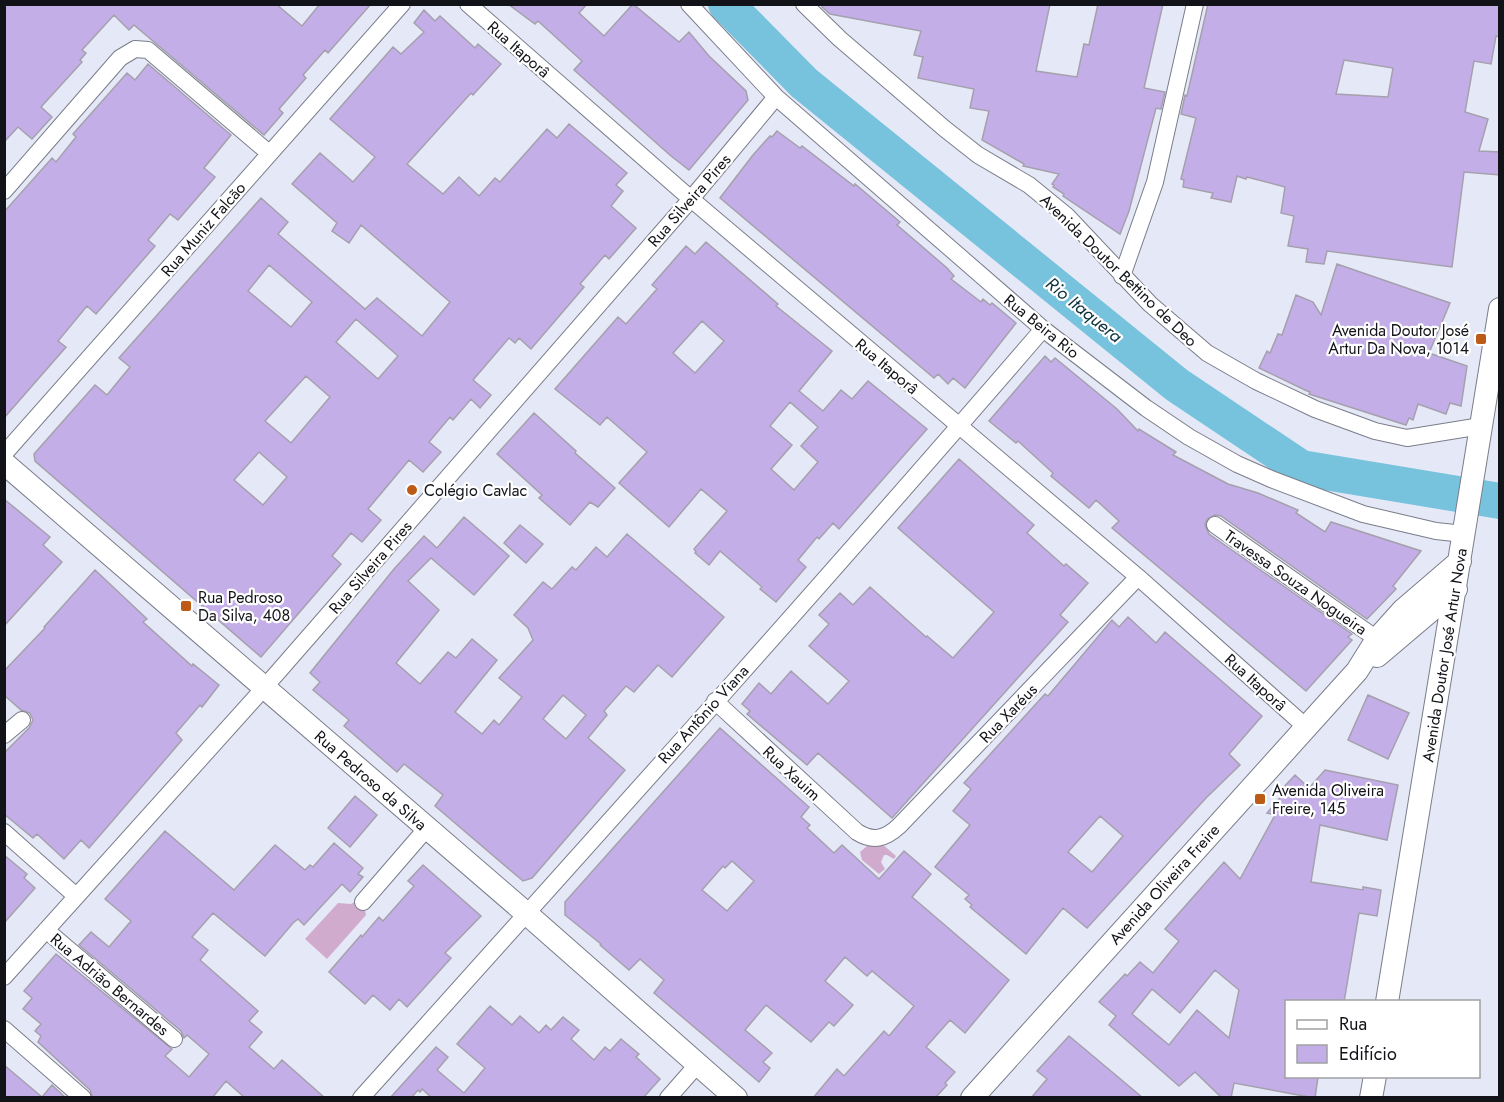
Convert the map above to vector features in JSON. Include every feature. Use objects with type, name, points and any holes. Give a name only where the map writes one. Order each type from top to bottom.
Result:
[{"type":"street","name":"Rua Muniz Falcão","points":[[4,454],[402,4]]},
{"type":"street","name":"Rua Itaporâ","points":[[468,4],[691,199],[1138,577],[1306,727]]},
{"type":"street","name":"Rua Beira Rio","points":[[689,4],[776,97],[1043,328],[1146,408],[1189,437],[1237,464],[1363,514],[1431,530],[1465,527]]},
{"type":"street","name":"Avenida Doutor Bettino de Deo","points":[[804,4],[840,39],[945,129],[978,155],[1029,185],[1067,216],[1122,276],[1170,323],[1207,353],[1256,381],[1315,409],[1375,431],[1407,438],[1480,426]]},
{"type":"street","points":[[1122,276],[1155,183],[1195,4]]},
{"type":"street","points":[[4,190],[120,58],[135,49],[148,50],[269,153]]},
{"type":"street","name":"Rua Silveira Pires","points":[[4,977],[264,688],[691,199],[776,97]]},
{"type":"street","name":"Avenida Doutor José Artur Nova","points":[[1387,1000],[1500,309]]},
{"type":"street","name":"Rua Antônio Viana","points":[[361,1098],[527,914],[1043,328]]},
{"type":"street","name":"Rua Pedroso da Silva","points":[[4,463],[527,914],[736,1098]]},
{"type":"street","name":"Travessa Souza Nogueira","points":[[1215,525],[1377,639]]},
{"type":"street","name":"Avenida Oliveira Freire","points":[[972,1098],[1357,671],[1377,639],[1403,610],[1460,561]]},
{"type":"street","name":"Rua Xaréus","points":[[873,839],[883,838],[899,826],[1138,577]]},
{"type":"street","name":"Avenida Oliveira Freire","points":[[1357,671],[1456,590]]},
{"type":"street","name":"Rua Xauim","points":[[715,701],[849,825],[864,837],[873,839]]},
{"type":"street","points":[[4,735],[22,720]]},
{"type":"street","points":[[363,902],[427,828]]},
{"type":"street","points":[[4,832],[76,896]]},
{"type":"street","name":"Rua Adrião Bernardes","points":[[46,930],[174,1039]]},
{"type":"street","points":[[4,1029],[83,1098]]},
{"type":"street","points":[[668,1098],[698,1065]]},
{"type":"street","points":[[1371,1098],[1375,1078]]},
{"type":"shaded area","points":[[873,841],[882,844],[896,856],[894,859],[884,855],[881,862],[885,869],[879,874],[862,860],[860,852]]},
{"type":"shaded area","points":[[356,901],[365,910],[366,915],[327,959],[305,939],[338,903],[351,904]]},
{"type":"building","points":[[4,4],[276,4],[302,26],[320,4],[371,4],[328,53],[325,50],[303,75],[306,78],[279,109],[283,113],[264,135],[134,25],[129,30],[114,15],[82,50],[86,53],[80,60],[82,62],[41,107],[52,117],[32,139],[18,127],[4,142]]},
{"type":"building","points":[[508,4],[587,4],[579,13],[604,36],[633,4],[679,42],[689,32],[709,56],[746,91],[748,100],[689,170],[574,70],[582,61],[538,21],[535,24]]},
{"type":"building","points":[[822,4],[1050,4],[1036,71],[1077,77],[1084,44],[1089,45],[1098,4],[1163,4],[1144,88],[1165,92],[1161,109],[1156,108],[1129,211],[1120,234],[1053,187],[1052,184],[1059,174],[1023,166],[1024,164],[982,140],[989,111],[970,108],[974,89],[918,78],[923,57],[914,55],[921,31],[830,14],[822,7]]},
{"type":"building","points":[[1208,4],[1500,4],[1500,37],[1496,36],[1491,64],[1474,61],[1465,112],[1488,119],[1479,151],[1500,152],[1500,175],[1464,172],[1452,267],[1327,251],[1324,264],[1306,262],[1308,249],[1288,246],[1294,216],[1281,213],[1285,187],[1237,176],[1231,202],[1211,198],[1213,193],[1183,187],[1184,180],[1181,179],[1196,118],[1181,114],[1185,95],[1187,96]],"holes":[[[1344,60],[1393,68],[1388,97],[1336,94]]]},
{"type":"building","points":[[424,10],[435,21],[440,16],[475,48],[478,44],[501,64],[473,95],[471,93],[407,164],[443,194],[459,177],[479,196],[495,178],[500,182],[547,129],[557,138],[569,124],[627,173],[616,185],[623,191],[611,206],[636,228],[609,259],[605,255],[580,284],[584,287],[531,349],[519,338],[515,343],[509,338],[473,380],[491,395],[480,408],[471,399],[453,420],[450,417],[429,442],[441,452],[423,472],[409,460],[368,509],[381,520],[362,542],[351,533],[332,556],[341,564],[261,657],[35,461],[34,454],[95,385],[107,395],[130,367],[119,358],[261,198],[288,222],[278,234],[364,310],[377,298],[422,336],[450,302],[361,225],[349,243],[332,231],[337,223],[292,184],[320,153],[353,182],[375,157],[330,119],[393,47],[401,54],[424,32],[414,23]],"holes":[[[269,265],[312,302],[291,327],[248,291]],[[356,319],[398,356],[378,379],[336,342]],[[306,376],[330,397],[291,443],[265,421]],[[259,452],[287,477],[263,505],[234,480]]]},
{"type":"building","points":[[148,64],[231,135],[204,168],[215,177],[178,220],[170,214],[148,240],[155,246],[96,314],[87,306],[58,341],[66,347],[4,418],[4,212],[52,158],[56,162],[76,137],[73,134],[127,73],[135,80]]},
{"type":"building","points":[[777,131],[800,148],[802,146],[854,186],[855,184],[900,222],[897,225],[947,268],[954,276],[951,279],[981,302],[983,299],[990,305],[992,303],[1016,323],[965,388],[953,378],[948,384],[938,374],[934,378],[720,198],[753,155]]},
{"type":"building","points":[[706,242],[778,304],[776,306],[832,351],[799,391],[823,411],[841,390],[852,399],[868,381],[927,429],[839,529],[833,523],[819,539],[817,537],[798,560],[806,567],[776,602],[720,551],[709,565],[695,553],[694,549],[727,511],[701,489],[669,527],[619,483],[647,452],[607,417],[600,425],[555,389],[618,317],[626,324],[657,289],[652,285],[686,246],[695,254]],"holes":[[[702,321],[724,341],[695,373],[673,353]],[[790,402],[818,427],[801,446],[818,462],[794,490],[771,469],[792,445],[770,426]]]},
{"type":"building","points":[[1337,264],[1450,303],[1429,353],[1467,366],[1461,406],[1450,403],[1446,414],[1418,404],[1413,420],[1409,418],[1406,425],[1309,394],[1310,392],[1259,368],[1267,351],[1270,353],[1278,334],[1282,335],[1296,295],[1313,302],[1321,315]]},
{"type":"building","points":[[1045,356],[1051,362],[1055,358],[1117,409],[1138,431],[1139,429],[1176,452],[1173,455],[1228,484],[1258,493],[1298,510],[1296,513],[1325,532],[1331,522],[1421,551],[1393,586],[1396,589],[1367,619],[1221,516],[1215,515],[1207,519],[1205,525],[1209,534],[1352,634],[1348,637],[1352,640],[1306,691],[1112,528],[1119,521],[1096,500],[1089,508],[1051,476],[1053,473],[1018,441],[1016,443],[989,421]]},
{"type":"building","points":[[534,413],[615,488],[598,507],[590,502],[570,525],[539,498],[542,495],[497,454]]},
{"type":"building","points":[[959,459],[1034,525],[1027,533],[1064,566],[1066,564],[1088,583],[1060,615],[1068,622],[892,818],[818,753],[807,765],[747,714],[750,711],[742,704],[759,683],[771,694],[791,671],[828,704],[849,681],[809,646],[829,624],[819,615],[840,593],[853,605],[870,587],[953,658],[994,612],[898,528]]},
{"type":"building","points":[[4,499],[50,537],[43,545],[62,562],[4,626]]},
{"type":"building","points":[[464,517],[509,556],[474,595],[431,558],[408,581],[439,610],[396,663],[420,684],[448,652],[456,658],[472,639],[497,660],[455,712],[482,734],[494,720],[499,725],[522,697],[499,678],[533,640],[528,628],[514,615],[543,582],[552,589],[572,567],[576,570],[596,547],[607,557],[627,534],[724,617],[672,677],[658,665],[634,692],[626,686],[604,711],[607,715],[588,738],[625,770],[532,878],[523,881],[435,806],[443,795],[404,764],[397,772],[344,726],[349,720],[313,690],[320,682],[310,673],[394,569],[424,536],[437,548]],"holes":[[[563,695],[586,715],[566,739],[543,719]]]},
{"type":"building","points":[[520,525],[543,544],[526,563],[504,543]]},
{"type":"building","points":[[95,570],[147,619],[143,622],[192,666],[193,664],[219,685],[202,707],[200,705],[176,733],[182,740],[89,848],[81,840],[64,859],[37,834],[33,838],[4,814],[4,753],[29,728],[33,720],[30,713],[21,710],[4,695],[4,671]]},
{"type":"building","points":[[1128,617],[1156,643],[1165,632],[1262,716],[1229,754],[1240,765],[1206,798],[1087,928],[1063,908],[1026,954],[970,907],[972,905],[965,899],[969,895],[935,867],[970,825],[953,811],[971,789],[964,783],[1045,694],[1048,696],[1112,620],[1119,627]],"holes":[[[1100,816],[1123,836],[1092,872],[1068,852]]]},
{"type":"building","points":[[1368,695],[1409,713],[1388,759],[1348,740]]},
{"type":"building","points":[[720,728],[809,807],[801,817],[810,825],[807,828],[834,853],[842,845],[879,879],[904,851],[931,874],[912,897],[1009,980],[965,1033],[950,1020],[926,1047],[955,1072],[935,1098],[813,1098],[837,1069],[844,1076],[884,1031],[889,1036],[914,1006],[872,971],[867,976],[845,957],[825,981],[853,1005],[834,1026],[829,1022],[811,1042],[766,1005],[745,1030],[772,1053],[763,1062],[770,1068],[759,1082],[654,993],[664,980],[640,959],[629,970],[565,915],[565,902]],"holes":[[[732,861],[754,881],[727,911],[702,890],[723,866],[725,868]]]},
{"type":"building","points":[[1325,770],[1398,785],[1387,840],[1320,825],[1311,882],[1363,890],[1363,887],[1381,890],[1377,916],[1359,913],[1344,1000],[1285,1000],[1285,1078],[1318,1078],[1315,1098],[1234,1083],[1231,1098],[1222,1098],[1195,1072],[1179,1086],[1109,1025],[1116,1016],[1099,1002],[1125,974],[1127,976],[1140,962],[1153,973],[1179,941],[1165,929],[1224,862],[1240,879],[1275,815],[1267,813],[1284,793],[1281,790],[1295,775],[1309,788]],"holes":[[[1215,970],[1239,990],[1229,1038],[1197,1010],[1169,1045],[1132,1014],[1152,989],[1180,1013]]]},
{"type":"building","points":[[355,796],[377,815],[350,847],[328,828]]},
{"type":"building","points":[[165,831],[234,890],[275,845],[305,870],[310,865],[313,867],[334,843],[363,868],[358,874],[363,877],[350,892],[342,884],[304,925],[298,919],[293,923],[265,956],[213,913],[192,937],[208,950],[200,960],[258,1011],[249,1021],[262,1032],[249,1047],[274,1069],[282,1060],[325,1098],[245,1098],[226,1081],[212,1098],[93,1098],[90,1090],[38,1042],[41,1036],[35,1031],[41,1024],[23,1009],[32,998],[24,991],[56,954],[172,1049],[165,1056],[189,1077],[209,1054],[187,1035],[184,1038],[181,1031],[79,945],[91,932],[109,947],[131,921],[105,899]]},
{"type":"building","points":[[4,855],[27,874],[24,878],[35,888],[4,923]]},
{"type":"building","points":[[423,865],[481,916],[445,953],[451,958],[407,1007],[399,999],[390,1010],[373,995],[365,1004],[329,972],[361,935],[362,937],[379,917],[383,921],[414,886],[408,881]]},
{"type":"building","points":[[490,1006],[512,1025],[520,1016],[539,1033],[546,1025],[551,1030],[563,1017],[579,1030],[571,1039],[594,1060],[605,1047],[610,1051],[621,1039],[639,1054],[636,1057],[660,1079],[643,1098],[432,1098],[422,1089],[411,1098],[390,1098],[436,1047],[448,1057],[437,1070],[464,1093],[485,1068],[457,1044]]},
{"type":"building","points":[[1069,1036],[1143,1098],[1031,1098],[1047,1079],[1037,1071]]},
{"type":"building","points":[[4,1065],[42,1097],[52,1085],[66,1098],[4,1098]]},
{"type":"waterway","name":"Rio Itaquera","points":[[726,4],[804,83],[1177,385],[1301,468],[1500,501]]},
{"type":"place","name":"Avenida Doutor José Artur Da Nova, 1014","points":[[1481,339]]},
{"type":"place","name":"Colégio Cavlac","points":[[412,490]]},
{"type":"place","name":"Rua Pedroso Da Silva, 408","points":[[186,606]]},
{"type":"place","name":"Avenida Oliveira Freire, 145","points":[[1260,799]]}]
